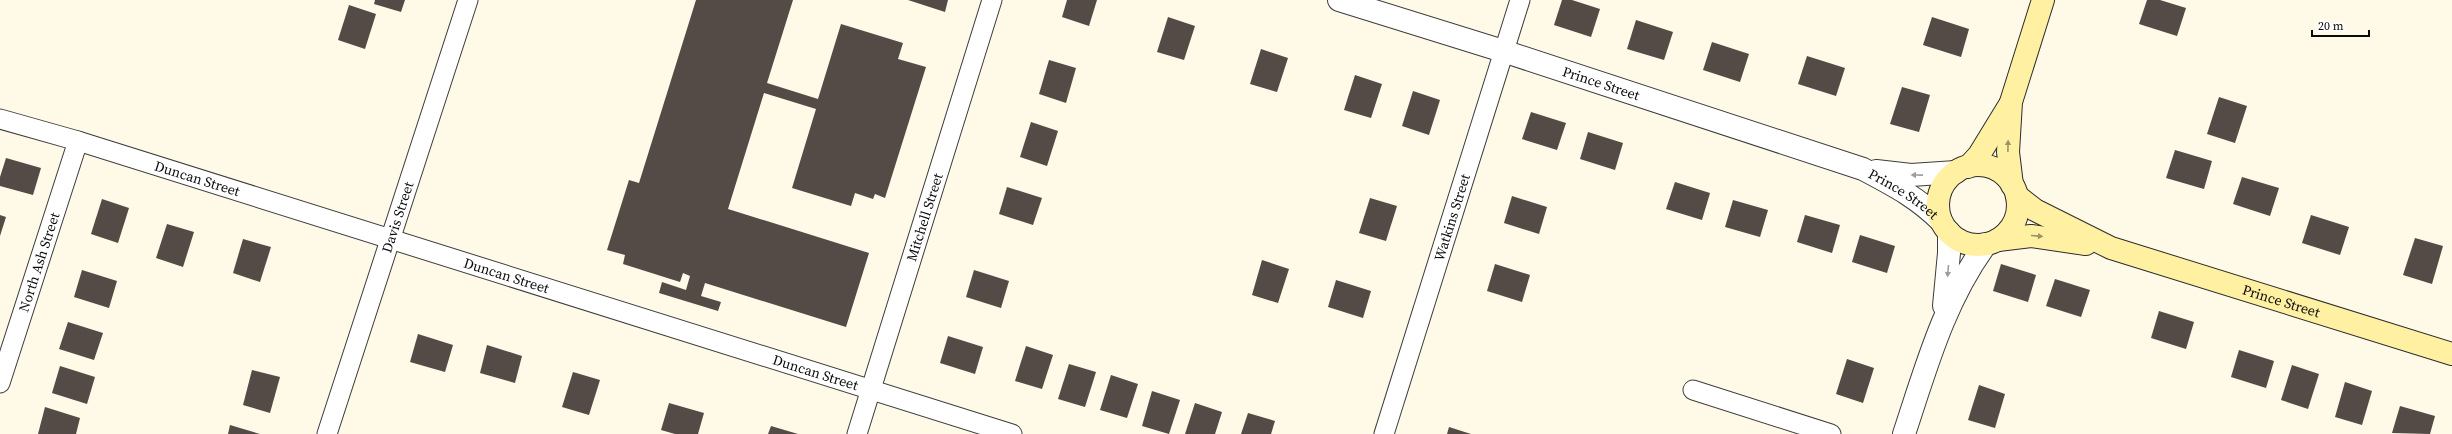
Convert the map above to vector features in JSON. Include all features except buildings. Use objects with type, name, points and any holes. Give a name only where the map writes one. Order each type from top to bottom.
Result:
[{"type":"main road","points":[[2011,102],[2008,152],[2018,209],[2015,221],[2008,232],[1992,242],[1973,245],[1960,240],[1945,226],[1938,207],[1940,194],[1946,181],[1979,156],[2011,102],[2043,0]]},
{"type":"main road","points":[[1962,169],[1981,165],[1993,168],[2004,175],[2015,191]]},
{"type":"main road","name":"Prince Street","points":[[2015,191],[2035,210],[2111,248]]},
{"type":"main road","name":"Prince Street","points":[[1992,242],[2031,236],[2111,248],[2452,354]]},
{"type":"street","name":"Davis Street","points":[[327,434],[468,0]]},
{"type":"street","name":"Mitchell Street","points":[[857,434],[992,0]]},
{"type":"street","name":"Prince Street","points":[[1339,0],[1503,51],[1863,169],[1911,195],[1945,226]]},
{"type":"street","name":"Watkins Street","points":[[1384,434],[1520,0]]},
{"type":"street","name":"Duncan Street","points":[[0,119],[78,141],[389,240],[1012,434]]},
{"type":"street","name":"North Ash Street","points":[[0,383],[78,141]]},
{"type":"street","name":"Prince Street","points":[[1863,169],[1911,175],[1962,169]]},
{"type":"street","points":[[1942,319],[1949,259],[1945,226]]},
{"type":"street","points":[[1904,434],[1942,319],[1974,260],[1992,242]]},
{"type":"street","points":[[1693,390],[1831,434]]}]
